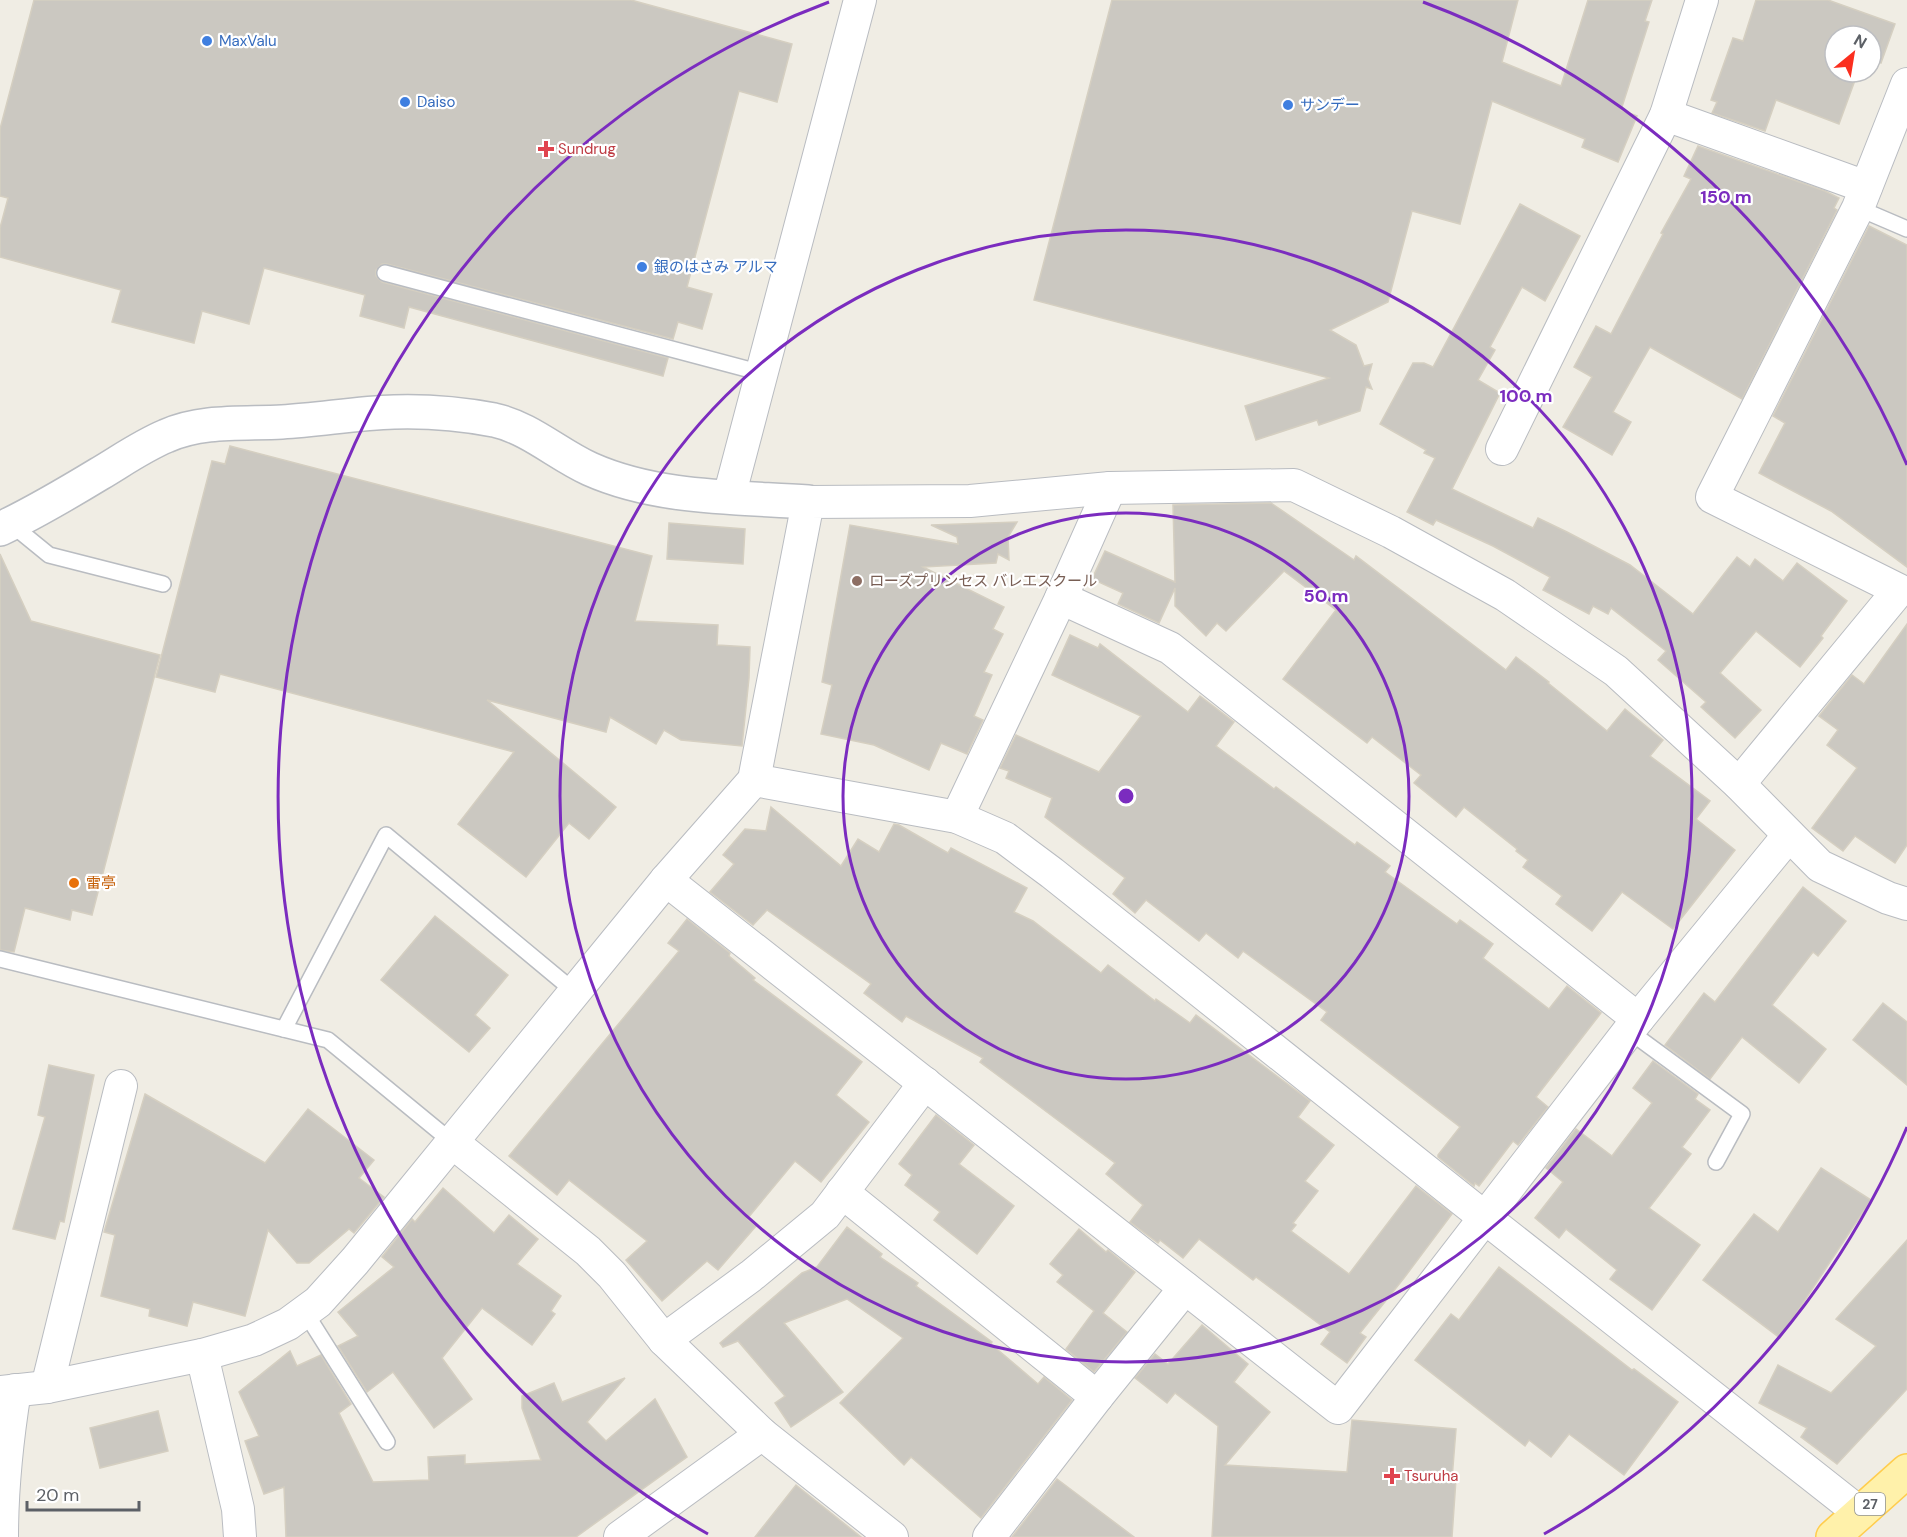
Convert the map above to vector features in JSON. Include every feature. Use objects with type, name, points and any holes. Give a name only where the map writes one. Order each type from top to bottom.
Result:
[{"type":"main road","name":"27","points":[[1833,1537],[1907,1471]]},
{"type":"street","points":[[729,497],[860,0]]},
{"type":"street","points":[[1502,449],[1666,115],[1702,0]]},
{"type":"street","points":[[1738,784],[1903,585],[1712,497],[1862,198],[1907,84]]},
{"type":"street","points":[[1666,115],[1862,198]]},
{"type":"street","points":[[5,526],[39,510],[143,446],[167,435],[196,427],[221,424],[283,422],[395,412],[495,420],[528,433],[589,469],[622,481],[661,490],[729,497],[808,502],[970,501],[1110,488],[1294,485],[1391,532],[1505,595],[1616,671],[1738,784],[1820,866],[1888,898],[1907,904]]},
{"type":"street","points":[[957,817],[1061,598],[1110,488]]},
{"type":"street","points":[[2,1537],[7,1391],[47,1387],[202,1355],[254,1340],[288,1324],[318,1302],[355,1261],[666,879],[754,780],[808,502]]},
{"type":"street","points":[[1061,598],[1170,648],[1634,1025]]},
{"type":"street","points":[[754,780],[957,817],[1005,838],[1860,1514]]},
{"type":"street","points":[[666,879],[1338,1408],[1634,1025],[1789,835]]},
{"type":"street","points":[[664,1340],[751,1276],[825,1215],[925,1083]]},
{"type":"street","points":[[47,1387],[121,1086]]},
{"type":"street","points":[[452,1142],[588,1251],[612,1275],[664,1340],[762,1434],[892,1537]]},
{"type":"street","points":[[842,1192],[1096,1397]]},
{"type":"street","points":[[989,1537],[1096,1397],[1185,1288]]},
{"type":"street","points":[[202,1355],[238,1509],[240,1537]]},
{"type":"street","points":[[621,1537],[762,1434]]},
{"type":"lane","points":[[1862,198],[1907,229]]},
{"type":"lane","points":[[385,273],[762,373]]},
{"type":"lane","points":[[5,526],[49,555],[163,584]]},
{"type":"lane","points":[[284,1029],[386,835],[575,992]]},
{"type":"lane","points":[[0,959],[328,1040],[452,1142]]},
{"type":"lane","points":[[1634,1025],[1742,1114],[1716,1162]]},
{"type":"lane","points":[[305,1312],[387,1442]]},
{"type":"building","points":[[34,0],[631,0],[792,44],[777,102],[739,91],[687,287],[712,294],[702,329],[678,322],[673,339],[387,264],[382,264],[376,270],[376,276],[382,282],[668,358],[663,376],[409,307],[404,328],[360,316],[365,295],[264,268],[249,324],[202,311],[194,343],[112,322],[121,290],[0,257],[0,228],[8,198],[0,196],[0,129]]},
{"type":"building","name":"サンデー","points":[[1112,0],[1518,0],[1502,62],[1561,86],[1588,0],[1652,0],[1645,21],[1649,22],[1621,110],[1637,116],[1618,162],[1582,147],[1585,139],[1492,101],[1460,224],[1412,211],[1388,302],[1330,330],[1356,345],[1364,366],[1372,364],[1368,379],[1372,389],[1366,387],[1360,411],[1319,425],[1317,420],[1256,440],[1245,406],[1329,378],[1034,300]]},
{"type":"building","points":[[1756,0],[1828,0],[1895,24],[1883,57],[1883,24],[1823,24],[1823,84],[1854,84],[1839,124],[1776,100],[1765,131],[1712,113],[1717,102],[1711,100],[1733,38],[1743,41]]},
{"type":"building","points":[[1698,146],[1825,191],[1839,198],[1834,208],[1837,210],[1742,399],[1650,347],[1613,412],[1631,422],[1612,455],[1563,427],[1592,377],[1574,367],[1596,326],[1611,334],[1663,234],[1661,233],[1691,179],[1684,176]]},
{"type":"building","points":[[1520,204],[1580,236],[1545,301],[1522,287],[1490,347],[1495,350],[1478,380],[1500,393],[1452,489],[1533,528],[1538,518],[1567,532],[1630,565],[1693,614],[1737,557],[1750,567],[1755,559],[1783,581],[1797,563],[1847,601],[1821,636],[1823,638],[1800,667],[1756,631],[1720,673],[1761,710],[1735,738],[1701,707],[1706,702],[1658,660],[1666,651],[1611,608],[1608,614],[1593,606],[1589,614],[1543,590],[1550,577],[1493,546],[1436,520],[1433,525],[1407,512],[1435,458],[1424,453],[1426,450],[1380,424],[1413,363],[1424,363],[1433,367]]},
{"type":"building","points":[[1869,226],[1907,245],[1907,567],[1831,511],[1759,473],[1785,423],[1773,416]]},
{"type":"building","points":[[230,446],[652,556],[635,621],[718,625],[717,645],[750,647],[742,746],[681,740],[664,730],[656,744],[610,717],[606,732],[487,700],[616,807],[589,839],[569,823],[526,877],[458,824],[514,752],[220,674],[215,692],[156,677],[212,461],[225,464]]},
{"type":"building","points":[[1271,503],[1354,560],[1356,556],[1506,670],[1516,657],[1607,731],[1625,709],[1663,740],[1650,756],[1710,801],[1696,819],[1735,850],[1673,929],[1622,892],[1592,931],[1556,904],[1562,896],[1523,867],[1528,860],[1516,851],[1517,849],[1464,807],[1456,817],[1414,783],[1421,775],[1372,737],[1367,743],[1283,679],[1336,610],[1284,571],[1226,631],[1217,623],[1206,636],[1175,606],[1175,588],[1159,623],[1118,604],[1123,593],[1092,579],[1105,551],[1175,582],[1173,505]]},
{"type":"building","points":[[1017,522],[1008,537],[1009,560],[998,554],[996,563],[923,567],[1004,607],[993,629],[1003,634],[984,672],[992,675],[974,716],[983,720],[967,754],[941,743],[929,770],[874,745],[821,734],[832,685],[822,682],[850,525],[958,544],[957,537],[931,525]]},
{"type":"building","points":[[669,523],[745,529],[743,564],[667,559]]},
{"type":"building","points":[[0,554],[31,621],[160,655],[92,915],[72,910],[70,920],[25,908],[14,952],[0,950]]},
{"type":"building","points":[[1907,624],[1907,845],[1895,863],[1855,836],[1843,851],[1812,828],[1857,768],[1827,745],[1838,730],[1819,716],[1852,675],[1864,684]]},
{"type":"building","points":[[1070,635],[1098,648],[1100,644],[1188,712],[1200,696],[1234,722],[1216,746],[1355,845],[1357,842],[1390,866],[1385,872],[1457,924],[1460,920],[1493,944],[1483,958],[1549,1009],[1567,986],[1601,1013],[1536,1097],[1548,1107],[1518,1145],[1513,1141],[1479,1186],[1475,1183],[1474,1186],[1438,1157],[1460,1127],[1321,1020],[1327,1012],[1243,951],[1238,958],[1206,933],[1199,941],[1146,900],[1135,913],[1113,894],[1125,878],[1045,817],[1052,798],[1006,778],[1009,771],[1000,768],[1016,735],[1099,772],[1141,716],[1052,675]]},
{"type":"building","points":[[771,807],[841,866],[858,839],[879,852],[894,824],[948,853],[951,848],[1027,888],[1014,912],[1033,921],[1101,973],[1108,965],[1155,1001],[1156,999],[1190,1023],[1196,1015],[1310,1101],[1298,1117],[1334,1145],[1305,1181],[1318,1191],[1293,1223],[1296,1225],[1291,1231],[1349,1274],[1416,1186],[1452,1214],[1360,1333],[1366,1337],[1347,1363],[1321,1344],[1330,1332],[1256,1277],[1253,1280],[1199,1239],[1183,1258],[1160,1240],[1158,1243],[1130,1222],[1143,1205],[1106,1174],[1115,1163],[980,1062],[983,1058],[906,1016],[902,1022],[864,993],[871,984],[767,910],[753,925],[710,892],[734,864],[723,855],[745,829],[766,831]]},
{"type":"building","points":[[1803,887],[1846,921],[1818,956],[1813,952],[1772,1005],[1826,1049],[1799,1083],[1742,1037],[1710,1079],[1665,1045],[1704,993],[1715,1002]]},
{"type":"building","points":[[435,916],[508,975],[475,1015],[490,1028],[469,1052],[381,980]]},
{"type":"building","points":[[687,919],[730,953],[729,956],[755,978],[753,980],[862,1062],[836,1095],[869,1122],[821,1182],[795,1161],[747,1219],[756,1226],[718,1270],[707,1261],[662,1301],[626,1260],[647,1241],[569,1180],[557,1195],[509,1156],[679,951],[668,943]]},
{"type":"building","points":[[1883,1003],[1907,1022],[1907,1085],[1853,1040]]},
{"type":"building","points":[[1653,1061],[1698,1094],[1695,1099],[1710,1110],[1682,1147],[1691,1154],[1649,1208],[1700,1245],[1652,1310],[1610,1279],[1617,1270],[1566,1229],[1559,1238],[1535,1218],[1563,1182],[1546,1168],[1576,1129],[1612,1156],[1652,1103],[1633,1088]]},
{"type":"building","points":[[49,1065],[94,1075],[64,1222],[60,1221],[55,1239],[13,1229],[45,1117],[38,1115]]},
{"type":"building","points":[[145,1094],[265,1163],[308,1109],[374,1160],[359,1178],[384,1197],[354,1233],[349,1229],[309,1263],[297,1263],[268,1230],[245,1316],[193,1302],[187,1326],[149,1316],[150,1309],[101,1296],[115,1235],[104,1232]]},
{"type":"building","points":[[936,1115],[974,1145],[959,1164],[1014,1206],[977,1254],[934,1220],[940,1212],[905,1185],[912,1175],[899,1164]]},
{"type":"building","points":[[1821,1168],[1871,1200],[1780,1338],[1703,1280],[1754,1214],[1778,1232]]},
{"type":"building","points":[[443,1188],[494,1233],[509,1215],[538,1239],[517,1264],[561,1296],[551,1311],[555,1314],[532,1345],[482,1308],[442,1358],[472,1399],[434,1428],[393,1372],[367,1392],[338,1346],[358,1336],[338,1312],[394,1267],[382,1257],[412,1219],[415,1222]]},
{"type":"building","points":[[847,1227],[882,1254],[880,1257],[918,1283],[916,1286],[992,1342],[991,1344],[1038,1384],[1044,1377],[1072,1400],[981,1518],[911,1457],[904,1465],[840,1403],[903,1338],[847,1299],[784,1323],[843,1392],[791,1427],[775,1403],[785,1396],[738,1341],[723,1347],[720,1343],[802,1273],[817,1267]]},
{"type":"building","points":[[1079,1229],[1135,1272],[1103,1313],[1127,1332],[1094,1372],[1066,1349],[1094,1311],[1057,1282],[1063,1275],[1050,1264]]},
{"type":"building","points":[[1907,1240],[1907,1389],[1837,1464],[1801,1437],[1807,1428],[1759,1403],[1778,1365],[1831,1393],[1876,1346],[1836,1319]]},
{"type":"building","points":[[1499,1267],[1632,1370],[1634,1369],[1678,1402],[1624,1475],[1569,1434],[1551,1457],[1529,1440],[1525,1446],[1415,1360],[1451,1314],[1459,1320]]},
{"type":"building","points":[[1202,1325],[1248,1364],[1234,1382],[1270,1412],[1225,1465],[1347,1472],[1352,1420],[1456,1429],[1452,1479],[1456,1479],[1452,1537],[1212,1537],[1218,1426],[1175,1393],[1167,1403],[1135,1378],[1155,1354],[1168,1364]]},
{"type":"building","points":[[290,1351],[297,1366],[321,1355],[351,1404],[339,1413],[373,1482],[429,1480],[428,1457],[465,1455],[465,1464],[541,1460],[522,1408],[522,1396],[554,1383],[562,1402],[625,1378],[587,1422],[606,1441],[655,1399],[687,1457],[576,1537],[286,1537],[284,1487],[264,1494],[245,1441],[259,1436],[239,1392]]},
{"type":"building","points":[[158,1411],[168,1451],[100,1468],[90,1428]]},
{"type":"building","points":[[1057,1479],[1134,1537],[1012,1537]]},
{"type":"building","points":[[796,1485],[861,1537],[755,1537]]},
{"type":"place","name":"MaxValu","points":[[207,41]]},
{"type":"place","name":"Daiso","points":[[405,102]]},
{"type":"place","name":"サンデー","points":[[1288,105]]},
{"type":"place","name":"Sundrug","points":[[546,149]]},
{"type":"place","name":"銀のはさみ アルマ","points":[[642,267]]},
{"type":"place","name":"ローズプリンセス バレエスクール","points":[[857,581]]},
{"type":"place","name":"雷亭","points":[[74,883]]},
{"type":"place","name":"Tsuruha","points":[[1392,1476]]}]
